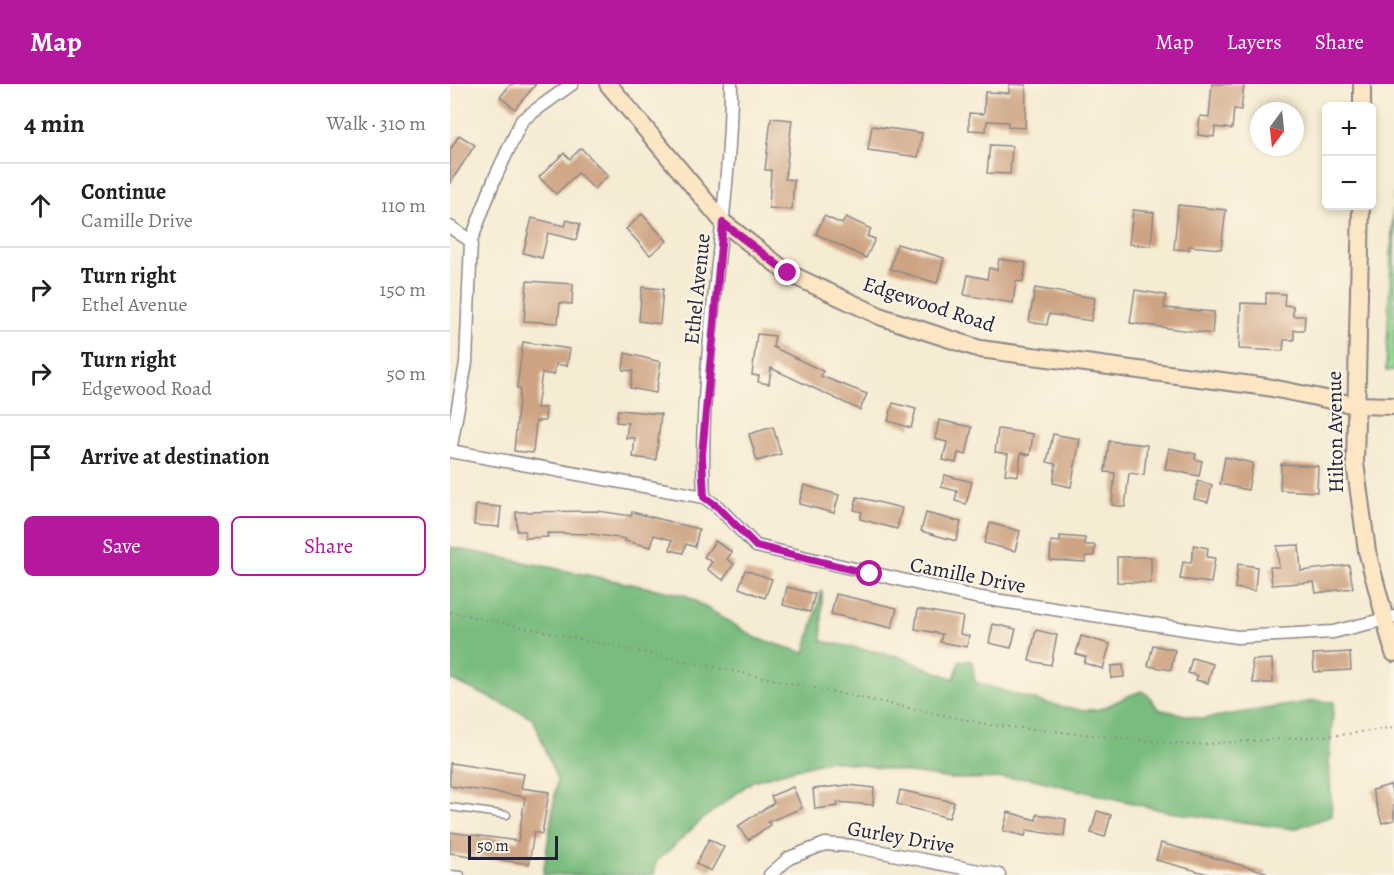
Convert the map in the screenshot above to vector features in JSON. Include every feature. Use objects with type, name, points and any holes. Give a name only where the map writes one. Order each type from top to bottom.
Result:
[{"type":"street","points":[[450,451],[466,363],[471,241],[494,180],[522,120],[572,84]]},
{"type":"street","name":"Edgewood Road","points":[[608,84],[723,223],[788,273],[882,317],[980,349],[1267,387],[1355,405],[1394,406]]},
{"type":"street","name":"Ethel Avenue","points":[[704,497],[702,455],[723,223],[731,84]]},
{"type":"street","points":[[1362,84],[1362,102]]},
{"type":"street","name":"Hilton Avenue","points":[[1361,210],[1355,405],[1358,502],[1367,550],[1390,618],[1394,653]]},
{"type":"street","points":[[450,227],[471,241]]},
{"type":"street","name":"Camille Drive","points":[[450,451],[704,497],[718,507],[756,546],[975,597],[1237,637],[1333,632],[1390,618]]},
{"type":"street","name":"Gurley Drive","points":[[770,875],[789,858],[825,844],[852,846],[999,875]]},
{"type":"lane","points":[[450,807],[507,814]]},
{"type":"lane","points":[[450,874],[461,875]]},
{"type":"path","points":[[450,612],[991,725],[1191,745],[1341,735],[1394,727]]},
{"type":"green space","points":[[1394,193],[1394,370],[1386,371]]},
{"type":"green space","points":[[450,547],[685,595],[756,638],[805,653],[822,590],[822,641],[897,656],[954,679],[960,660],[972,661],[975,682],[1038,701],[1074,708],[1099,709],[1142,691],[1150,697],[1158,709],[1202,719],[1314,701],[1334,702],[1329,758],[1332,816],[1294,829],[1169,812],[1029,778],[951,779],[829,760],[753,781],[704,818],[656,862],[654,875],[543,875],[557,780],[533,718],[450,679]]},
{"type":"building","points":[[511,84],[536,84],[515,109],[500,97]]},
{"type":"building","points":[[1009,84],[1026,85],[1025,128],[1008,127],[1008,122],[987,121],[986,131],[969,130],[969,113],[984,114],[985,92],[1009,93]]},
{"type":"building","points":[[1212,84],[1244,84],[1241,110],[1234,109],[1232,129],[1215,127],[1214,137],[1198,135],[1200,116],[1209,117]]},
{"type":"building","points":[[771,118],[792,120],[785,179],[794,180],[792,210],[769,208],[771,170],[765,170]]},
{"type":"building","points":[[872,126],[922,133],[918,157],[868,150]]},
{"type":"building","points":[[459,135],[475,145],[450,183],[450,150]]},
{"type":"building","points":[[990,145],[1012,146],[1010,174],[987,173]]},
{"type":"building","points":[[581,148],[608,176],[594,189],[578,173],[556,194],[539,177],[564,153],[570,159]]},
{"type":"building","points":[[1178,205],[1226,210],[1221,249],[1189,246],[1189,250],[1174,249]]},
{"type":"building","points":[[1133,210],[1154,212],[1151,246],[1129,244]]},
{"type":"building","points":[[642,214],[667,241],[650,255],[626,229]]},
{"type":"building","points":[[824,216],[842,224],[846,217],[871,229],[867,236],[875,239],[866,258],[816,234]]},
{"type":"building","points":[[532,218],[565,226],[567,220],[580,224],[576,240],[548,233],[542,258],[523,253]]},
{"type":"building","points":[[897,244],[944,258],[937,283],[890,269]]},
{"type":"building","points":[[999,259],[1026,263],[1023,282],[1016,281],[1013,303],[964,295],[968,275],[987,279],[989,268],[997,270]]},
{"type":"building","points":[[527,281],[573,284],[572,304],[560,303],[558,323],[524,321]]},
{"type":"building","points":[[642,287],[663,289],[660,324],[639,321]]},
{"type":"building","points":[[1035,288],[1095,298],[1091,321],[1049,314],[1047,325],[1029,322]]},
{"type":"building","points":[[1135,290],[1166,295],[1164,308],[1214,312],[1212,334],[1130,323]]},
{"type":"building","points":[[1266,293],[1285,294],[1284,305],[1293,306],[1293,316],[1305,316],[1304,330],[1294,330],[1294,340],[1284,340],[1283,351],[1239,349],[1241,303],[1266,304]]},
{"type":"building","points":[[757,334],[775,336],[773,347],[823,371],[821,376],[867,394],[860,410],[771,368],[769,384],[758,382],[759,376],[752,375]]},
{"type":"building","points":[[523,342],[570,349],[567,366],[556,364],[554,375],[542,373],[537,408],[546,408],[545,421],[536,421],[533,453],[514,451],[520,389],[517,388]]},
{"type":"building","points":[[625,353],[661,362],[656,393],[630,388],[633,371],[623,370]]},
{"type":"building","points":[[893,403],[916,409],[911,428],[888,421]]},
{"type":"building","points":[[618,410],[661,414],[656,460],[633,457],[635,438],[626,438],[628,423],[616,422]]},
{"type":"building","points":[[939,420],[972,427],[966,455],[958,453],[956,463],[943,460],[947,442],[935,439]]},
{"type":"building","points":[[773,427],[781,454],[757,461],[749,434]]},
{"type":"building","points":[[998,429],[1033,434],[1030,455],[1021,453],[1018,476],[1005,474],[1008,454],[995,452]]},
{"type":"building","points":[[1053,434],[1080,439],[1071,487],[1053,483],[1056,464],[1047,462]]},
{"type":"building","points":[[1109,441],[1147,445],[1144,475],[1129,473],[1125,507],[1112,505],[1115,473],[1105,472]]},
{"type":"building","points":[[1169,448],[1196,454],[1195,459],[1202,461],[1199,476],[1165,469]]},
{"type":"building","points":[[1225,457],[1253,463],[1248,490],[1220,484]]},
{"type":"building","points":[[1281,464],[1318,466],[1317,492],[1280,490]]},
{"type":"building","points":[[945,475],[972,482],[966,504],[955,501],[957,491],[941,487]]},
{"type":"building","points":[[1198,481],[1212,485],[1208,502],[1194,499]]},
{"type":"building","points":[[804,485],[839,495],[834,513],[799,504]]},
{"type":"building","points":[[857,497],[902,508],[897,529],[860,519],[862,512],[854,510]]},
{"type":"building","points":[[476,505],[501,507],[499,527],[474,525]]},
{"type":"building","points":[[598,511],[631,516],[632,512],[699,529],[695,547],[686,544],[683,553],[670,550],[672,540],[654,535],[651,547],[625,541],[626,539],[591,534],[547,533],[548,537],[525,538],[525,531],[517,531],[516,512]]},
{"type":"building","points":[[926,513],[961,522],[956,541],[921,531]]},
{"type":"building","points":[[990,523],[1020,531],[1015,551],[984,543]]},
{"type":"building","points":[[1060,536],[1085,538],[1085,545],[1095,545],[1094,556],[1086,556],[1085,562],[1050,560],[1051,541],[1060,542]]},
{"type":"building","points":[[715,541],[732,552],[727,559],[734,564],[723,580],[707,569],[712,562],[704,557]]},
{"type":"building","points":[[1194,545],[1208,548],[1207,557],[1215,558],[1211,583],[1180,579],[1183,562],[1191,563]]},
{"type":"building","points":[[1299,545],[1301,571],[1349,565],[1353,588],[1316,593],[1314,582],[1272,585],[1270,567],[1279,567],[1277,546]]},
{"type":"building","points":[[1117,557],[1151,557],[1151,583],[1117,582]]},
{"type":"building","points":[[1238,564],[1257,567],[1255,591],[1235,588]]},
{"type":"building","points":[[745,570],[772,579],[765,598],[739,588]]},
{"type":"building","points":[[787,587],[815,594],[810,612],[783,605]]},
{"type":"building","points":[[836,594],[897,608],[892,628],[831,614]]},
{"type":"building","points":[[918,609],[963,617],[960,634],[969,636],[967,647],[940,642],[942,634],[915,629]]},
{"type":"building","points":[[993,624],[1016,629],[1011,648],[989,643]]},
{"type":"building","points":[[1036,630],[1057,635],[1051,665],[1029,661]]},
{"type":"building","points":[[1081,636],[1110,644],[1103,669],[1084,663],[1086,657],[1076,654]]},
{"type":"building","points":[[1153,645],[1175,650],[1171,670],[1148,666]]},
{"type":"building","points":[[1350,652],[1351,670],[1314,672],[1313,654]]},
{"type":"building","points":[[1192,658],[1213,664],[1208,683],[1196,680],[1198,676],[1188,673]]},
{"type":"building","points":[[1272,659],[1273,683],[1253,683],[1252,660]]},
{"type":"building","points":[[1123,665],[1124,677],[1111,678],[1111,666]]},
{"type":"building","points":[[450,763],[524,774],[521,788],[549,792],[542,834],[534,832],[529,864],[450,853],[450,832],[518,841],[525,797],[450,786]]},
{"type":"building","points":[[848,785],[874,788],[873,805],[837,802],[838,806],[815,809],[813,789]]},
{"type":"building","points":[[1390,785],[1394,798],[1394,820],[1382,823],[1372,790]]},
{"type":"building","points":[[793,787],[802,808],[768,822],[771,825],[748,840],[738,826],[774,803],[771,796]]},
{"type":"building","points":[[900,790],[954,802],[949,818],[897,804]]},
{"type":"building","points":[[1097,811],[1111,815],[1105,837],[1091,833]]},
{"type":"building","points":[[1008,812],[1036,820],[1037,814],[1066,819],[1064,836],[1027,830],[1025,836],[1003,831]]},
{"type":"building","points":[[709,839],[724,847],[711,871],[696,864]]},
{"type":"building","points":[[1161,843],[1266,872],[1266,875],[1212,875],[1156,860]]},
{"type":"route","points":[[788,273],[723,223],[706,396],[702,455],[704,497],[718,507],[756,546],[870,574]]}]
